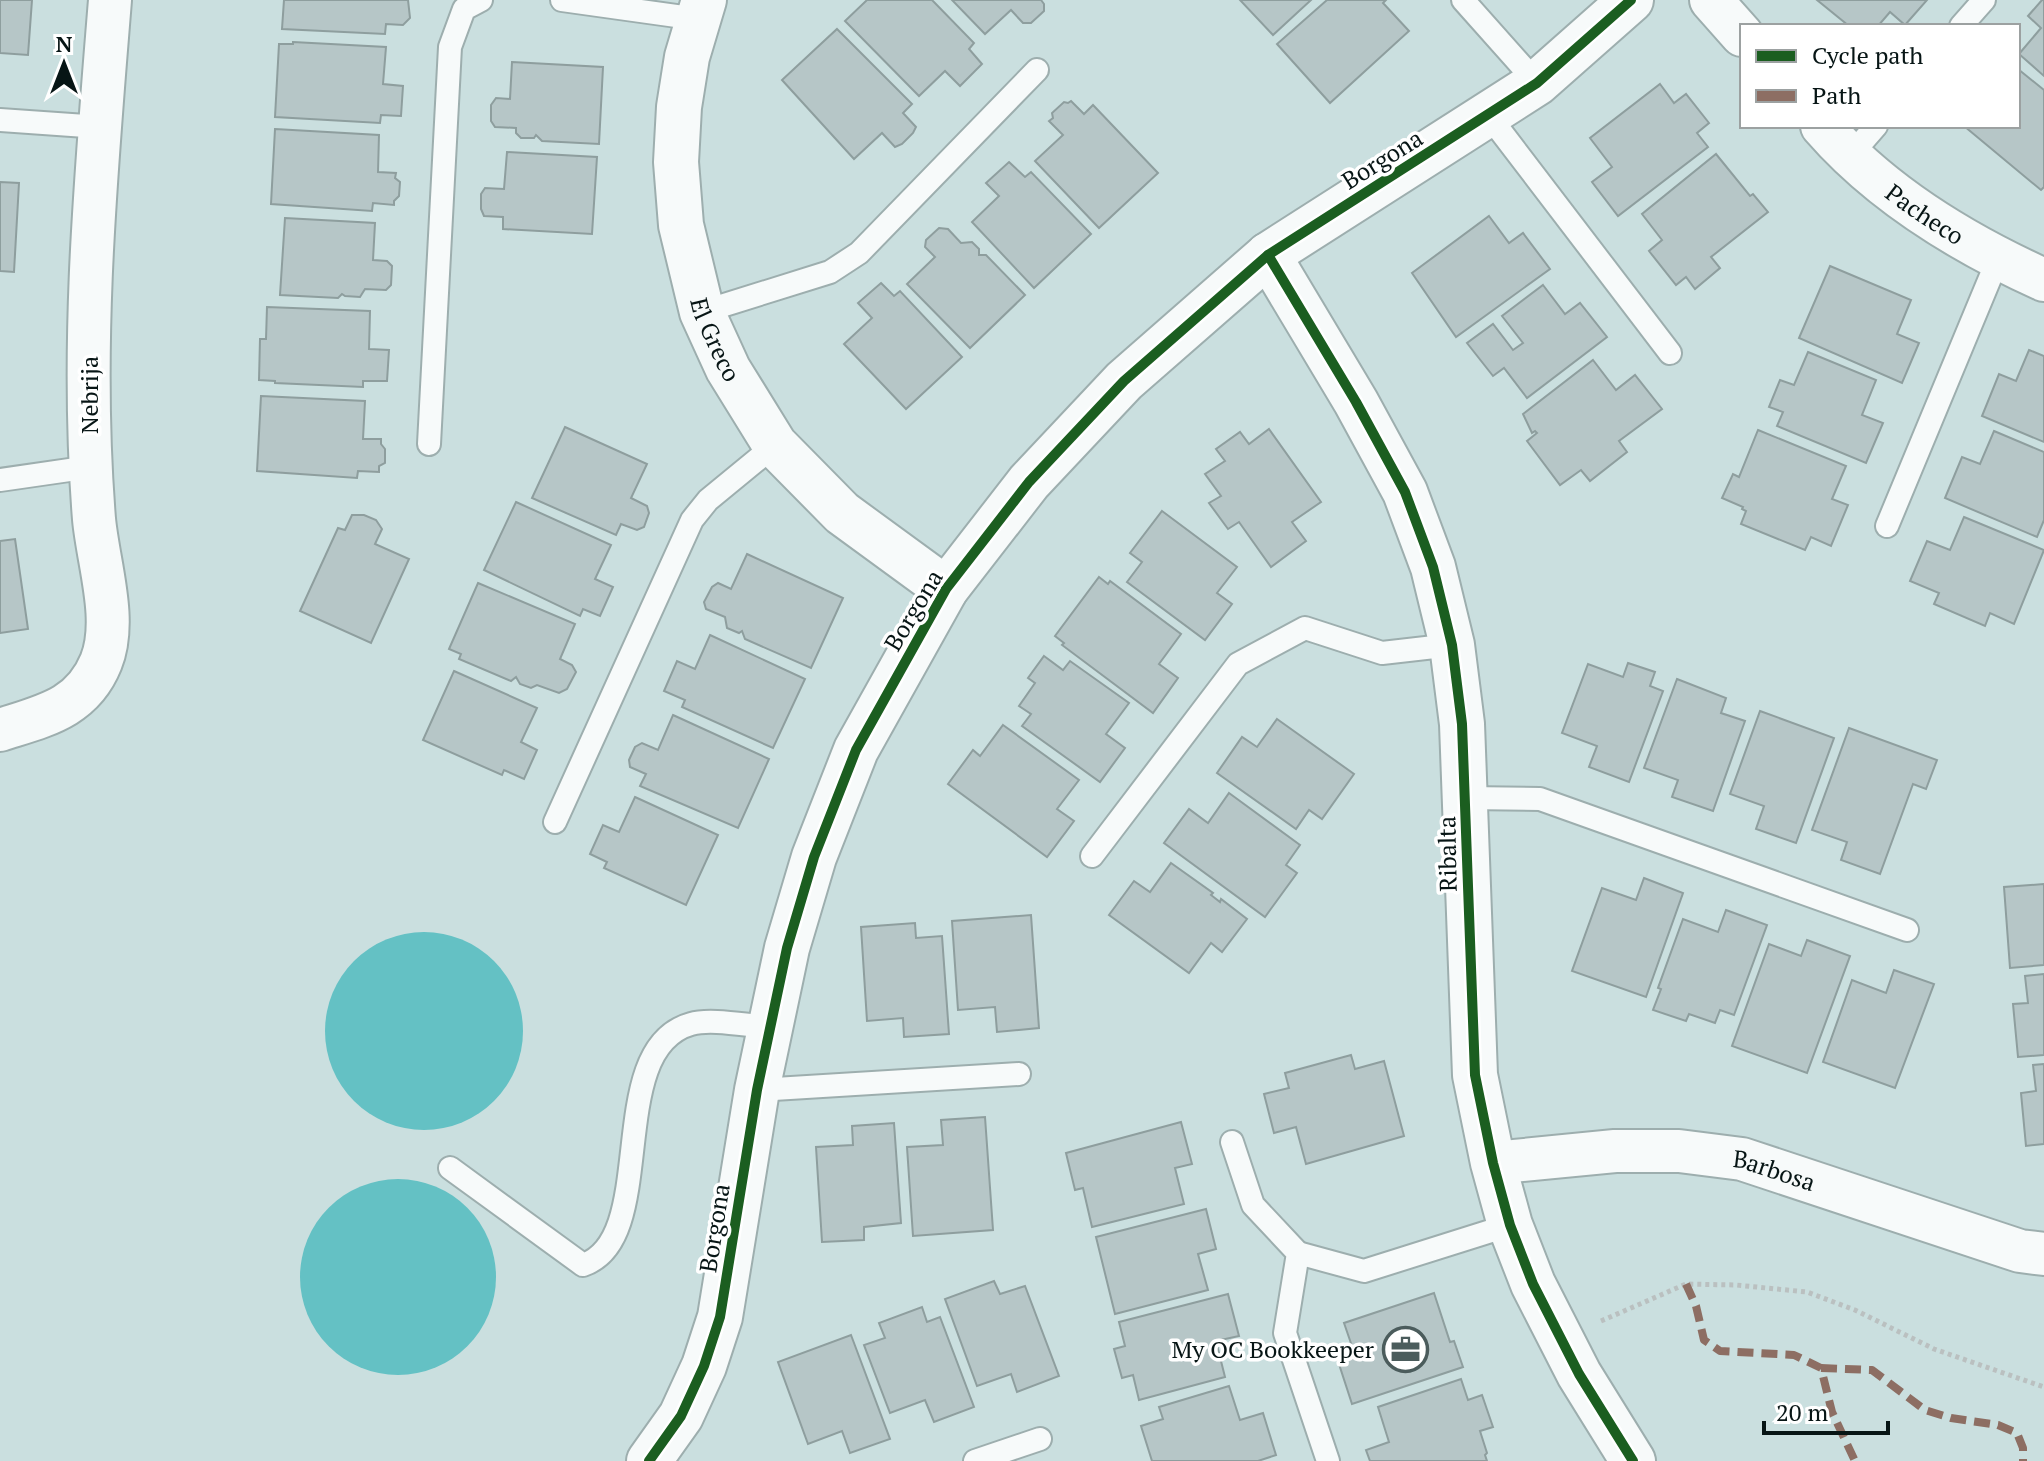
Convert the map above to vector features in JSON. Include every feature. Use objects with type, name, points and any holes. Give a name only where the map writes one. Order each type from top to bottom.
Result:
[{"type":"street","name":"Nebrija","points":[[0,730],[57,711],[71,702],[92,678],[103,654],[108,628],[97,553],[87,417],[88,320],[110,0]]},
{"type":"street","name":"Borgona","points":[[649,1461],[681,1416],[704,1366],[720,1317],[757,1090],[787,948],[814,857],[851,763],[946,589],[1029,482],[1124,381],[1268,255],[1537,83],[1631,0]]},
{"type":"street","points":[[1711,0],[1740,33]]},
{"type":"street","name":"El Greco","points":[[701,10],[685,70],[676,162],[681,225],[702,312],[728,369],[775,445],[842,513],[946,589]]},
{"type":"street","name":"Pacheco","points":[[1824,128],[1849,157],[1929,218],[1998,259],[2044,280]]},
{"type":"street","name":"Ribalta","points":[[1268,255],[1356,402],[1405,492],[1433,567],[1452,645],[1462,724],[1475,1075],[1493,1163],[1510,1225],[1533,1284],[1560,1341],[1633,1461]]},
{"type":"street","name":"Barbosa","points":[[1493,1163],[1615,1151],[1679,1151],[1742,1159],[2020,1251],[2044,1254]]},
{"type":"lane","points":[[429,444],[450,47],[464,9],[481,0]]},
{"type":"lane","points":[[562,0],[701,10]]},
{"type":"lane","points":[[1463,0],[1537,83]]},
{"type":"lane","points":[[1963,24],[1984,0]]},
{"type":"lane","points":[[702,312],[830,272],[859,253],[1037,70]]},
{"type":"lane","points":[[1489,116],[1670,353]]},
{"type":"lane","points":[[0,120],[100,127]]},
{"type":"lane","points":[[1849,157],[1874,128]]},
{"type":"lane","points":[[1887,526],[1998,259]]},
{"type":"lane","points":[[555,822],[692,520],[708,500],[775,445]]},
{"type":"lane","points":[[0,480],[90,467]]},
{"type":"lane","points":[[1092,856],[1238,664],[1305,628],[1382,653],[1452,645]]},
{"type":"lane","points":[[1466,798],[1540,799],[1907,930]]},
{"type":"lane","points":[[450,1168],[583,1265],[597,1260],[610,1247],[622,1212],[650,1060],[670,1035],[692,1023],[771,1027]]},
{"type":"lane","points":[[757,1090],[1019,1074]]},
{"type":"lane","points":[[1232,1142],[1253,1205],[1298,1253],[1364,1271],[1510,1225]]},
{"type":"lane","points":[[1298,1253],[1285,1333],[1328,1461]]},
{"type":"lane","points":[[975,1461],[1040,1439]]},
{"type":"path","points":[[1560,1341],[1686,1284],[1736,1285],[1807,1292],[1855,1310],[1934,1349],[2044,1387]]},
{"type":"water","points":[[424,932],[462,939],[494,961],[516,993],[523,1031],[516,1069],[494,1101],[462,1123],[424,1130],[386,1123],[354,1101],[332,1069],[325,1031],[332,993],[354,961],[386,939]]},
{"type":"water","points":[[398,1179],[436,1186],[467,1208],[489,1239],[496,1277],[489,1315],[467,1346],[436,1368],[398,1375],[360,1368],[329,1346],[307,1315],[300,1277],[307,1239],[329,1208],[360,1186]]},
{"type":"building","points":[[0,0],[32,0],[28,55],[0,53]]},
{"type":"building","points":[[284,0],[408,0],[410,18],[403,25],[386,24],[385,34],[282,29]]},
{"type":"building","points":[[867,0],[932,0],[974,43],[969,49],[982,64],[960,86],[945,71],[919,96],[845,21]]},
{"type":"building","points":[[952,0],[1041,0],[1044,11],[1031,23],[1023,23],[1011,10],[985,34]]},
{"type":"building","points":[[1240,0],[1311,0],[1273,35]]},
{"type":"building","points":[[1327,0],[1386,0],[1383,3],[1409,31],[1330,103],[1277,44]]},
{"type":"building","points":[[1817,0],[1927,0],[1906,24],[1890,12],[1880,24],[1847,24]]},
{"type":"building","points":[[2044,0],[2044,76],[2020,55],[2041,28],[2028,16]]},
{"type":"building","points":[[837,29],[912,104],[903,113],[916,127],[902,144],[895,147],[882,133],[854,159],[782,80]]},
{"type":"building","points":[[279,44],[386,47],[383,84],[403,86],[401,116],[381,115],[380,123],[275,117]]},
{"type":"building","points":[[512,62],[603,67],[599,144],[542,141],[536,135],[534,138],[521,138],[516,128],[495,127],[491,121],[491,105],[496,98],[510,99]]},
{"type":"building","points":[[2020,71],[2044,90],[2044,187],[2041,190],[1966,128],[2020,128]]},
{"type":"building","points":[[1660,84],[1674,103],[1686,94],[1709,123],[1697,133],[1708,147],[1618,216],[1592,182],[1612,167],[1590,138]]},
{"type":"building","points":[[1071,101],[1084,114],[1093,105],[1158,173],[1099,228],[1035,161],[1063,135],[1049,121],[1053,118],[1052,113],[1064,102]]},
{"type":"building","points":[[275,129],[379,135],[378,172],[396,173],[395,178],[400,182],[399,196],[394,205],[373,203],[372,211],[271,204]]},
{"type":"building","points":[[507,152],[597,157],[592,234],[503,229],[503,217],[484,216],[481,194],[485,188],[504,189]]},
{"type":"building","points":[[1716,154],[1750,196],[1753,194],[1768,212],[1711,257],[1720,268],[1695,289],[1686,277],[1676,285],[1649,251],[1662,240],[1642,214]]},
{"type":"building","points":[[1009,162],[1025,177],[1031,172],[1091,234],[1034,288],[972,222],[999,196],[986,183]]},
{"type":"building","points":[[0,182],[19,183],[14,272],[0,271]]},
{"type":"building","points":[[1489,216],[1509,243],[1523,233],[1550,269],[1456,337],[1412,273]]},
{"type":"building","points":[[285,218],[375,223],[373,260],[387,261],[392,266],[391,285],[386,290],[365,289],[360,297],[342,294],[338,298],[280,295]]},
{"type":"building","points":[[939,228],[948,229],[961,243],[972,242],[979,249],[979,255],[986,255],[1025,295],[970,348],[907,284],[935,257],[925,247],[926,240]]},
{"type":"building","points":[[1830,266],[1911,300],[1897,334],[1919,343],[1902,383],[1799,338]]},
{"type":"building","points":[[881,283],[894,296],[900,291],[962,357],[906,409],[844,344],[872,318],[858,303]]},
{"type":"building","points":[[1543,285],[1565,314],[1580,303],[1607,337],[1527,398],[1504,368],[1493,376],[1467,343],[1493,324],[1513,350],[1523,343],[1502,316]]},
{"type":"building","points":[[267,307],[370,311],[369,349],[389,350],[387,381],[363,381],[363,387],[259,380],[260,339],[266,339]]},
{"type":"building","points":[[2029,350],[2044,356],[2044,442],[1982,416],[1999,374],[2016,381]]},
{"type":"building","points":[[1808,352],[1876,380],[1862,415],[1883,423],[1866,463],[1777,426],[1783,412],[1769,407],[1780,380],[1794,385]]},
{"type":"building","points":[[1593,360],[1616,390],[1635,375],[1662,409],[1619,441],[1627,452],[1590,481],[1581,470],[1560,485],[1527,441],[1537,433],[1532,433],[1523,414]]},
{"type":"building","points":[[261,396],[365,401],[363,439],[381,439],[385,463],[379,466],[379,472],[358,471],[357,478],[257,471]]},
{"type":"building","points":[[565,427],[647,464],[631,498],[647,506],[649,513],[644,527],[637,530],[621,524],[616,535],[532,498]]},
{"type":"building","points":[[1269,429],[1321,502],[1292,522],[1306,541],[1271,567],[1239,522],[1228,529],[1209,503],[1221,496],[1205,474],[1225,461],[1216,449],[1240,432],[1249,444]]},
{"type":"building","points":[[1758,430],[1846,466],[1832,499],[1848,505],[1831,546],[1811,537],[1805,550],[1741,524],[1746,511],[1722,498],[1733,474],[1739,477]]},
{"type":"building","points":[[1994,431],[2044,452],[2044,520],[2037,537],[1945,498],[1962,457],[1980,464]]},
{"type":"building","points":[[516,502],[611,545],[595,579],[613,587],[600,616],[583,609],[580,616],[484,570]]},
{"type":"building","points":[[1162,511],[1237,567],[1217,593],[1232,604],[1205,640],[1127,582],[1142,562],[1130,553]]},
{"type":"building","points":[[352,515],[364,515],[376,520],[382,529],[375,544],[409,559],[371,643],[300,611],[338,528],[345,530]]},
{"type":"building","points":[[1964,517],[2044,550],[2014,624],[1990,613],[1985,626],[1934,604],[1939,593],[1910,581],[1927,541],[1950,550]]},
{"type":"building","points":[[15,539],[28,629],[0,633],[0,541]]},
{"type":"building","points":[[747,554],[843,598],[811,668],[745,639],[742,631],[739,633],[727,628],[725,617],[706,609],[704,602],[712,587],[718,583],[731,589]]},
{"type":"building","points":[[1099,577],[1108,584],[1110,581],[1181,634],[1159,664],[1178,678],[1153,713],[1062,645],[1064,643],[1055,636]]},
{"type":"building","points":[[478,583],[575,624],[560,659],[572,665],[576,672],[567,689],[559,693],[537,685],[531,688],[520,684],[516,677],[511,681],[459,659],[461,654],[449,649]]},
{"type":"building","points":[[710,635],[805,679],[773,748],[682,707],[685,700],[664,691],[677,661],[695,669]]},
{"type":"building","points":[[1044,656],[1063,670],[1070,661],[1129,703],[1106,734],[1125,748],[1100,782],[1022,726],[1031,714],[1019,706],[1035,683],[1028,678]]},
{"type":"building","points":[[1628,663],[1655,672],[1650,686],[1663,691],[1629,782],[1589,767],[1597,746],[1562,733],[1588,664],[1623,677]]},
{"type":"building","points":[[454,671],[537,708],[521,742],[537,750],[524,779],[504,770],[502,775],[423,740]]},
{"type":"building","points":[[1677,679],[1726,698],[1721,713],[1745,721],[1713,811],[1672,797],[1678,780],[1644,768]]},
{"type":"building","points":[[1760,711],[1834,738],[1796,843],[1756,829],[1764,806],[1730,794]]},
{"type":"building","points":[[673,715],[769,759],[738,828],[640,786],[646,774],[630,767],[629,760],[635,747],[642,743],[658,750]]},
{"type":"building","points":[[1277,719],[1354,774],[1322,819],[1309,810],[1296,829],[1217,773],[1242,737],[1257,747]]},
{"type":"building","points":[[1003,725],[1079,780],[1057,809],[1074,821],[1047,857],[948,784],[973,750],[980,756]]},
{"type":"building","points":[[1849,728],[1937,760],[1926,789],[1913,784],[1880,874],[1841,860],[1847,842],[1812,830]]},
{"type":"building","points":[[1229,793],[1300,845],[1286,865],[1297,873],[1265,917],[1164,843],[1189,809],[1208,823]]},
{"type":"building","points":[[635,797],[718,835],[686,905],[604,868],[607,862],[590,854],[603,825],[619,832]]},
{"type":"building","points":[[1171,863],[1247,919],[1222,952],[1211,943],[1189,973],[1109,915],[1134,881],[1150,892]]},
{"type":"building","points":[[1644,878],[1683,893],[1646,997],[1572,971],[1602,888],[1636,900]]},
{"type":"building","points":[[2044,884],[2044,965],[2010,968],[2004,887]]},
{"type":"building","points":[[1726,910],[1767,925],[1734,1015],[1720,1010],[1715,1023],[1689,1014],[1686,1021],[1653,1010],[1683,919],[1718,932]]},
{"type":"building","points":[[1031,915],[1039,1028],[997,1032],[995,1007],[958,1010],[952,921]]},
{"type":"building","points":[[915,923],[916,938],[942,936],[949,1034],[904,1037],[903,1018],[867,1021],[861,927]]},
{"type":"building","points":[[1807,940],[1850,956],[1807,1073],[1732,1046],[1769,944],[1801,956]]},
{"type":"building","points":[[1894,970],[1934,984],[1895,1088],[1823,1062],[1852,980],[1886,993]]},
{"type":"building","points":[[2044,974],[2044,1055],[2018,1057],[2013,1004],[2028,1003],[2025,976]]},
{"type":"building","points":[[1351,1055],[1355,1069],[1384,1061],[1404,1136],[1306,1164],[1296,1127],[1274,1133],[1264,1094],[1289,1088],[1285,1073]]},
{"type":"building","points":[[2044,1064],[2044,1144],[2026,1146],[2021,1093],[2036,1091],[2033,1065]]},
{"type":"building","points":[[985,1117],[993,1230],[913,1236],[907,1147],[943,1145],[941,1120]]},
{"type":"building","points":[[1181,1122],[1192,1164],[1175,1168],[1184,1204],[1092,1227],[1083,1188],[1075,1190],[1066,1153]]},
{"type":"building","points":[[894,1123],[901,1223],[864,1227],[864,1240],[822,1242],[816,1147],[853,1145],[852,1126]]},
{"type":"building","points":[[1206,1209],[1216,1249],[1198,1254],[1208,1290],[1115,1314],[1096,1237]]},
{"type":"building","points":[[994,1281],[1000,1294],[1025,1286],[1059,1376],[1017,1392],[1011,1374],[977,1386],[945,1299]]},
{"type":"building","name":"My OC Bookkeeper","points":[[1434,1293],[1450,1342],[1454,1341],[1463,1367],[1352,1404],[1338,1361],[1355,1355],[1344,1323]]},
{"type":"building","points":[[1228,1294],[1239,1336],[1216,1341],[1225,1377],[1139,1400],[1133,1375],[1122,1378],[1114,1349],[1125,1346],[1119,1322]]},
{"type":"building","points":[[922,1307],[927,1322],[940,1317],[974,1407],[934,1422],[925,1400],[890,1413],[864,1345],[885,1338],[879,1323]]},
{"type":"building","points":[[851,1335],[890,1439],[850,1453],[842,1431],[808,1444],[778,1362]]},
{"type":"building","points":[[1461,1379],[1468,1400],[1482,1395],[1493,1427],[1480,1431],[1487,1461],[1370,1461],[1366,1450],[1389,1442],[1378,1407]]},
{"type":"building","points":[[1229,1386],[1240,1420],[1263,1413],[1276,1455],[1258,1461],[1152,1461],[1141,1426],[1163,1419],[1159,1407]]},
{"type":"marked path","points":[[1686,1284],[1696,1306],[1704,1340],[1720,1351],[1794,1355],[1821,1368],[1832,1412],[1855,1461]]},
{"type":"marked path","points":[[1821,1368],[1872,1370],[1925,1410],[1951,1418],[1998,1425],[2017,1433],[2023,1448],[2023,1461]]},
{"type":"cycle path","points":[[649,1461],[681,1416],[704,1366],[720,1317],[757,1090],[787,948],[814,857],[856,750],[946,589],[1029,482],[1124,381],[1268,255],[1537,83],[1631,0]]},
{"type":"cycle path","points":[[1268,255],[1356,402],[1405,492],[1433,567],[1452,645],[1462,724],[1475,1075],[1493,1163],[1510,1225],[1533,1284],[1579,1374],[1633,1461]]},
{"type":"place","name":"My OC Bookkeeper","points":[[1405,1349]]}]
